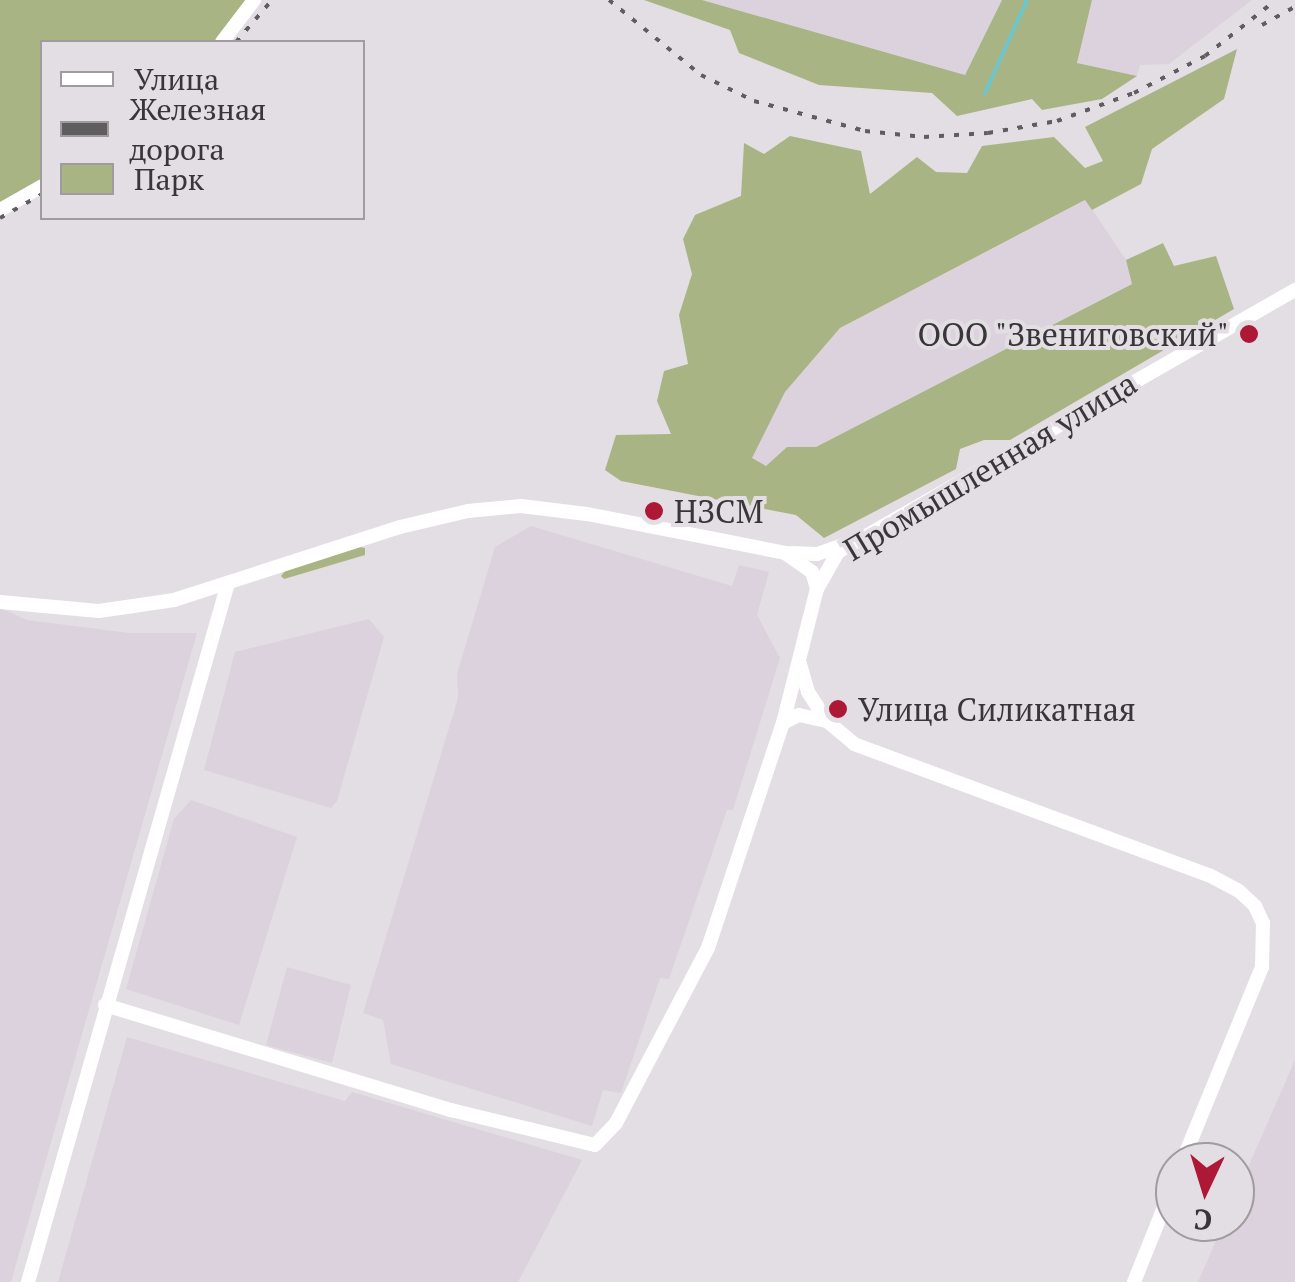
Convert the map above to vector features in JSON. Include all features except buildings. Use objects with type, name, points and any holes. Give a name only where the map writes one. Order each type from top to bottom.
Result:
[{"type":"street","points":[[224,40],[254,0]]},
{"type":"street","points":[[0,210],[40,187]]},
{"type":"street","name":"Промышленная улица","points":[[818,589],[846,544],[1295,290]]},
{"type":"street","points":[[0,602],[58,610],[114,610],[174,600],[400,527],[499,507],[587,514],[785,553],[817,554],[846,544]]},
{"type":"street","name":"Промышленная улица","points":[[785,553],[812,572],[818,589]]},
{"type":"street","points":[[28,1282],[228,584]]},
{"type":"street","points":[[105,1005],[451,1110],[595,1145],[616,1123],[708,948],[783,723],[818,589]]},
{"type":"street","points":[[800,663],[808,692],[827,721],[854,744],[1209,875],[1239,891],[1255,906],[1264,933],[1262,967],[1190,1142]]},
{"type":"street","points":[[783,723],[799,716],[827,721]]},
{"type":"street","points":[[1134,1282],[1155,1230]]},
{"type":"shaded area","points":[[702,0],[1002,0],[965,75]]},
{"type":"shaded area","points":[[1092,0],[1252,0],[1169,64],[1140,65],[1137,76],[1077,63]]},
{"type":"shaded area","points":[[1086,200],[1126,260],[1133,283],[816,447],[787,447],[766,466],[751,458],[785,392],[840,328]]},
{"type":"shaded area","points":[[531,526],[732,586],[739,565],[769,572],[757,615],[780,658],[733,810],[727,810],[669,979],[660,978],[621,1093],[603,1090],[592,1126],[391,1064],[383,1020],[363,1013],[458,698],[457,674],[495,547]]},
{"type":"shaded area","points":[[0,608],[27,620],[129,633],[197,633],[11,1282],[0,1282]]},
{"type":"shaded area","points":[[369,619],[384,637],[337,801],[331,808],[204,770],[235,652]]},
{"type":"shaded area","points":[[191,800],[297,837],[239,1025],[126,989],[174,819]]},
{"type":"shaded area","points":[[287,967],[351,985],[332,1063],[266,1045]]},
{"type":"shaded area","points":[[127,1037],[345,1101],[352,1092],[582,1160],[518,1282],[58,1282]]},
{"type":"shaded area","points":[[1295,1060],[1295,1282],[1198,1282],[1215,1242],[1255,1242],[1255,1151]]},
{"type":"green space","points":[[0,0],[254,0],[224,40],[40,40],[40,187],[0,210]]},
{"type":"green space","points":[[644,0],[702,0],[965,75],[1002,0],[1092,0],[1077,63],[1137,76],[1102,99],[1042,110],[1032,99],[957,116],[932,93],[819,85],[739,53],[730,30]]},
{"type":"green space","points":[[1237,49],[1224,99],[1152,149],[1141,184],[1092,210],[1085,200],[840,328],[785,392],[752,458],[766,466],[787,447],[816,447],[1132,284],[1126,260],[1163,243],[1174,266],[1216,256],[1234,309],[1010,440],[984,440],[960,449],[956,469],[824,538],[796,515],[621,481],[605,470],[616,435],[671,434],[657,401],[664,371],[688,364],[679,315],[692,274],[683,239],[695,215],[741,196],[744,143],[764,154],[790,136],[861,151],[870,194],[917,157],[936,172],[967,173],[982,146],[1054,137],[1085,168],[1103,161],[1085,127]]},
{"type":"green space","points":[[365,548],[365,555],[284,579],[281,576],[285,571]]},
{"type":"waterway","points":[[985,93],[1027,0]]},
{"type":"railway","points":[[238,40],[272,0]]},
{"type":"railway","points":[[609,0],[701,75],[754,101],[865,131],[924,137],[988,133],[1057,121],[1134,93],[1205,56],[1276,0]]},
{"type":"railway","points":[[1262,25],[1295,7]]},
{"type":"railway","points":[[0,218],[40,195]]},
{"type":"place","name":"ООО \"Звениговский\"","points":[[1249,334]]},
{"type":"place","name":"НЗСМ","points":[[654,511]]},
{"type":"place","name":"Улица Силикатная","points":[[838,709]]}]
